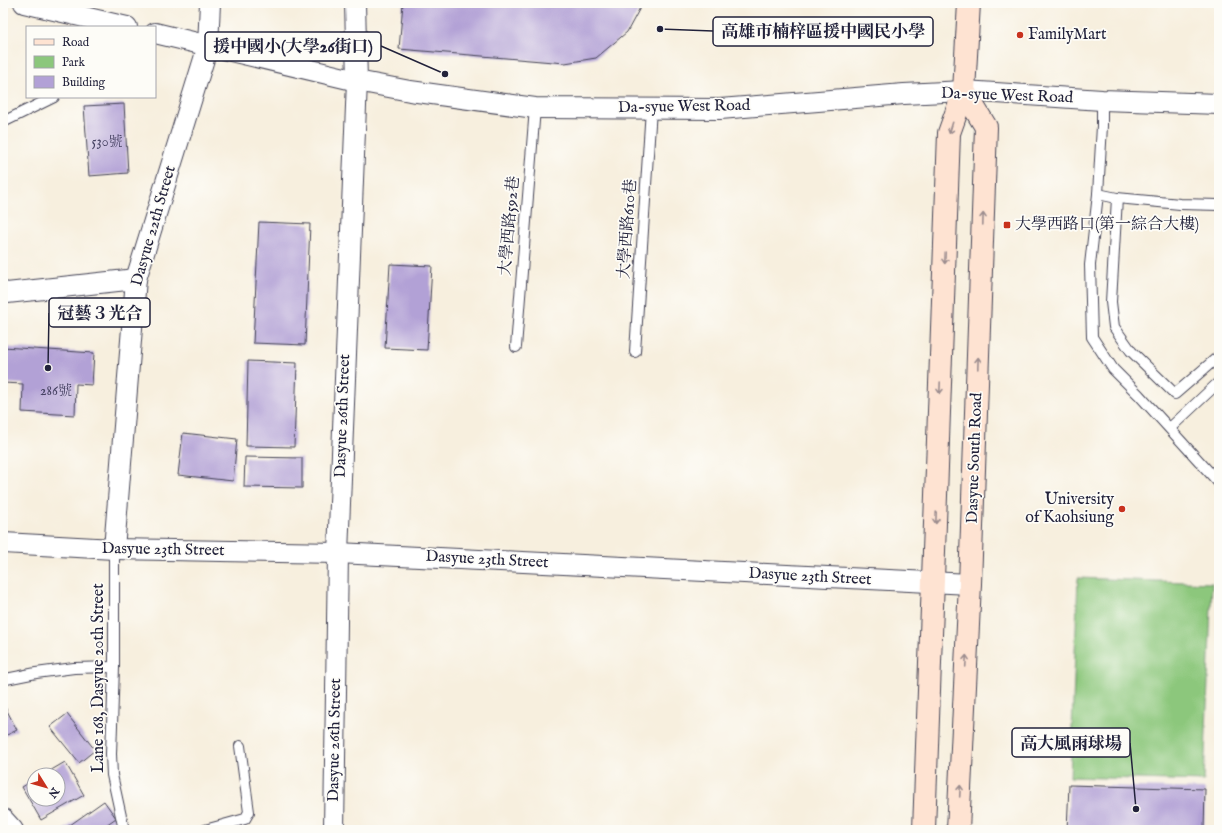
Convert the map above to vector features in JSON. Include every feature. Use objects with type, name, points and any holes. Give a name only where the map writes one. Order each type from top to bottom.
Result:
[{"type":"street","points":[[24,3],[123,26]]},
{"type":"street","name":"Dasyue 22th Street","points":[[114,549],[136,279],[208,46],[210,3]]},
{"type":"street","name":"Dasyue 26th Street","points":[[334,830],[338,553],[357,82],[355,3]]},
{"type":"street","points":[[924,830],[949,133],[964,91],[969,3]]},
{"type":"street","name":"Da-syue West Road","points":[[157,36],[208,46],[357,82],[410,91],[535,108],[720,109],[904,94],[964,91],[1102,100],[1219,104]]},
{"type":"street","name":"Dasyue South Road","points":[[958,830],[970,584],[986,127],[964,91]]},
{"type":"street","points":[[3,292],[7,293],[136,279]]},
{"type":"street","name":"Dasyue 23th Street","points":[[3,544],[114,549],[338,553],[970,584]]},
{"type":"street","points":[[3,819],[13,830]]},
{"type":"lane","points":[[3,122],[52,98]]},
{"type":"lane","points":[[1102,100],[1098,194],[1090,264],[1092,336],[1112,369],[1170,428],[1219,483]]},
{"type":"lane","name":"大學西路592巷","points":[[516,346],[535,108]]},
{"type":"lane","name":"大學西路610巷","points":[[635,352],[651,109]]},
{"type":"lane","points":[[1098,194],[1117,198],[1180,204],[1219,205]]},
{"type":"lane","points":[[1117,198],[1111,302],[1114,326],[1131,351],[1175,394],[1219,356]]},
{"type":"lane","points":[[1170,428],[1219,382]]},
{"type":"lane","name":"Lane 168, Dasyue 20th Street","points":[[114,549],[114,667],[111,754],[112,775],[124,830]]},
{"type":"lane","points":[[6,679],[74,668],[114,667]]},
{"type":"lane","points":[[205,830],[245,819],[249,812],[240,746]]},
{"type":"green space","points":[[1078,578],[1212,583],[1204,781],[1070,777]]},
{"type":"building","points":[[403,3],[638,3],[641,6],[627,32],[596,58],[565,63],[399,49]]},
{"type":"building","points":[[124,104],[128,173],[89,176],[84,106]]},
{"type":"building","points":[[259,222],[310,224],[305,345],[253,343]]},
{"type":"building","points":[[390,264],[432,266],[427,350],[385,348]]},
{"type":"building","points":[[3,347],[94,353],[92,385],[76,384],[75,415],[22,412],[23,384],[3,383]]},
{"type":"building","points":[[248,361],[297,363],[294,447],[246,446]]},
{"type":"building","points":[[183,433],[237,439],[233,481],[178,475]]},
{"type":"building","points":[[245,457],[302,458],[302,488],[244,487]]},
{"type":"building","points":[[3,703],[17,730],[3,737]]},
{"type":"building","points":[[67,714],[95,750],[79,763],[50,727]]},
{"type":"building","points":[[65,762],[84,795],[66,805],[66,767],[57,767]]},
{"type":"building","points":[[26,785],[26,794],[22,787]]},
{"type":"building","points":[[1069,785],[1205,789],[1204,830],[1067,830]]},
{"type":"building","points":[[104,801],[116,818],[99,830],[63,830]]},
{"type":"building","points":[[34,807],[63,807],[41,820]]},
{"type":"place","name":"高雄市楠梓區援中國民小學","points":[[660,29]]},
{"type":"place","name":"FamilyMart","points":[[1020,35]]},
{"type":"place","name":"援中國小(大學26街口)","points":[[445,74]]},
{"type":"place","name":"大學西路口(第一綜合大樓)","points":[[1007,225]]},
{"type":"place","name":"冠藝３光合","points":[[48,368]]},
{"type":"place","name":"University of Kaohsiung","points":[[1122,509]]},
{"type":"place","name":"高大風雨球場","points":[[1136,809]]}]
